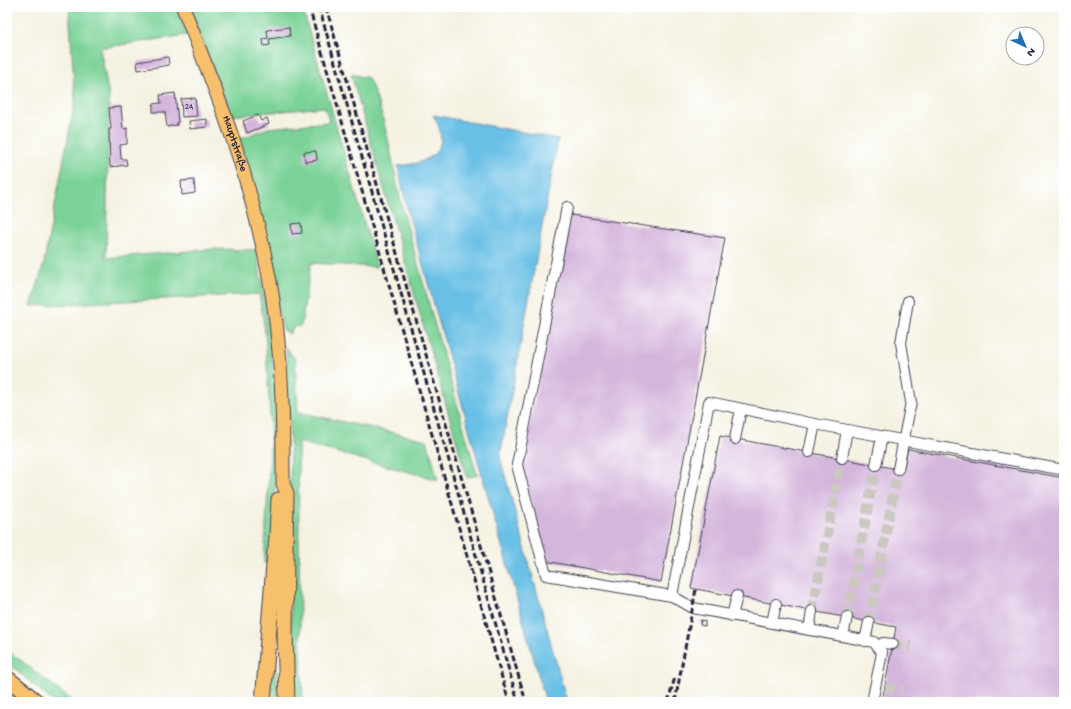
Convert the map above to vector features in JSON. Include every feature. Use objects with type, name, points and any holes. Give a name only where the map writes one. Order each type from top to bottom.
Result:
[{"type":"highway","points":[[263,702],[281,553]]},
{"type":"highway","points":[[281,553],[287,702]]},
{"type":"highway","points":[[7,678],[36,702]]},
{"type":"main road","name":"Hauptstraße","points":[[183,7],[232,137],[250,196],[264,254],[278,341],[283,414],[283,484],[287,493],[281,553]]},
{"type":"lane","points":[[567,207],[517,465],[546,575],[672,596],[693,608],[874,642],[882,653],[880,686],[872,702]]},
{"type":"lane","points":[[898,469],[911,402],[901,343],[908,301]]},
{"type":"lane","points":[[672,596],[709,402],[882,437],[1064,470]]},
{"type":"lane","points":[[735,439],[741,409]]},
{"type":"lane","points":[[809,452],[815,424]]},
{"type":"lane","points":[[842,458],[847,430]]},
{"type":"lane","points":[[876,465],[882,437]]},
{"type":"lane","points":[[732,616],[737,596]]},
{"type":"lane","points":[[772,623],[776,604]]},
{"type":"lane","points":[[809,630],[812,611]]},
{"type":"lane","points":[[845,636],[847,618]]},
{"type":"lane","points":[[865,640],[869,622]]},
{"type":"lane","points":[[878,646],[883,643],[893,644]]},
{"type":"green space","points":[[69,7],[176,7],[187,35],[100,48],[109,96],[106,258],[213,249],[256,250],[270,336],[277,424],[276,477],[270,564],[264,563],[271,432],[265,332],[259,294],[31,306],[43,267],[75,101]]},
{"type":"green space","points":[[189,7],[302,7],[377,267],[311,263],[301,326],[294,327],[289,334],[283,329],[239,139],[268,128],[329,122],[325,107],[231,116]]},
{"type":"green space","points":[[351,74],[368,78],[375,94],[389,143],[403,211],[477,475],[467,478]]},
{"type":"green space","points":[[286,347],[295,359],[298,412],[427,440],[438,480],[298,442],[300,628],[303,702],[291,702],[290,442]]},
{"type":"green space","points":[[275,634],[278,702],[268,702]]},
{"type":"green space","points":[[7,650],[74,702],[53,702],[7,662]]},
{"type":"water","points":[[433,115],[558,139],[500,457],[567,702],[546,702],[407,209],[398,166],[425,160],[437,151],[441,140],[439,127]]},
{"type":"building","points":[[289,27],[290,36],[269,39],[270,45],[264,46],[263,39],[268,38],[267,30]]},
{"type":"building","points":[[168,57],[169,65],[138,70],[137,62]]},
{"type":"building","points":[[175,93],[178,122],[177,125],[167,127],[165,112],[153,112],[153,104],[161,103],[160,95]]},
{"type":"building","points":[[195,98],[197,116],[182,117],[181,99]]},
{"type":"building","points":[[121,107],[123,129],[127,128],[127,144],[120,145],[121,159],[126,159],[127,165],[110,167],[109,129],[111,129],[109,108]]},
{"type":"building","points":[[258,115],[261,121],[267,118],[269,124],[247,133],[243,121]]},
{"type":"building","points":[[207,119],[207,127],[190,129],[189,121]]},
{"type":"building","points":[[316,151],[317,160],[305,162],[304,152]]},
{"type":"building","points":[[194,180],[195,193],[182,195],[181,181]]},
{"type":"building","points":[[571,215],[725,238],[661,582],[545,561],[522,464]]},
{"type":"building","points":[[301,223],[302,233],[292,234],[291,224]]},
{"type":"building","points":[[720,436],[903,470],[908,449],[1064,478],[1064,702],[882,702],[896,627],[691,588]]},
{"type":"building","points":[[701,620],[705,621],[705,626],[700,625]]},
{"type":"tunnel","points":[[812,611],[842,458]]},
{"type":"tunnel","points":[[847,617],[876,465]]},
{"type":"tunnel","points":[[869,622],[898,469]]},
{"type":"tunnel","points":[[893,644],[911,647]]},
{"type":"tunnel","points":[[885,687],[903,690]]},
{"type":"railway","points":[[309,7],[509,702]]},
{"type":"railway","points":[[319,7],[518,702]]},
{"type":"railway","points":[[326,7],[526,702]]},
{"type":"railway","points":[[675,702],[696,589]]},
{"type":"railway","points":[[668,702],[675,677]]}]
